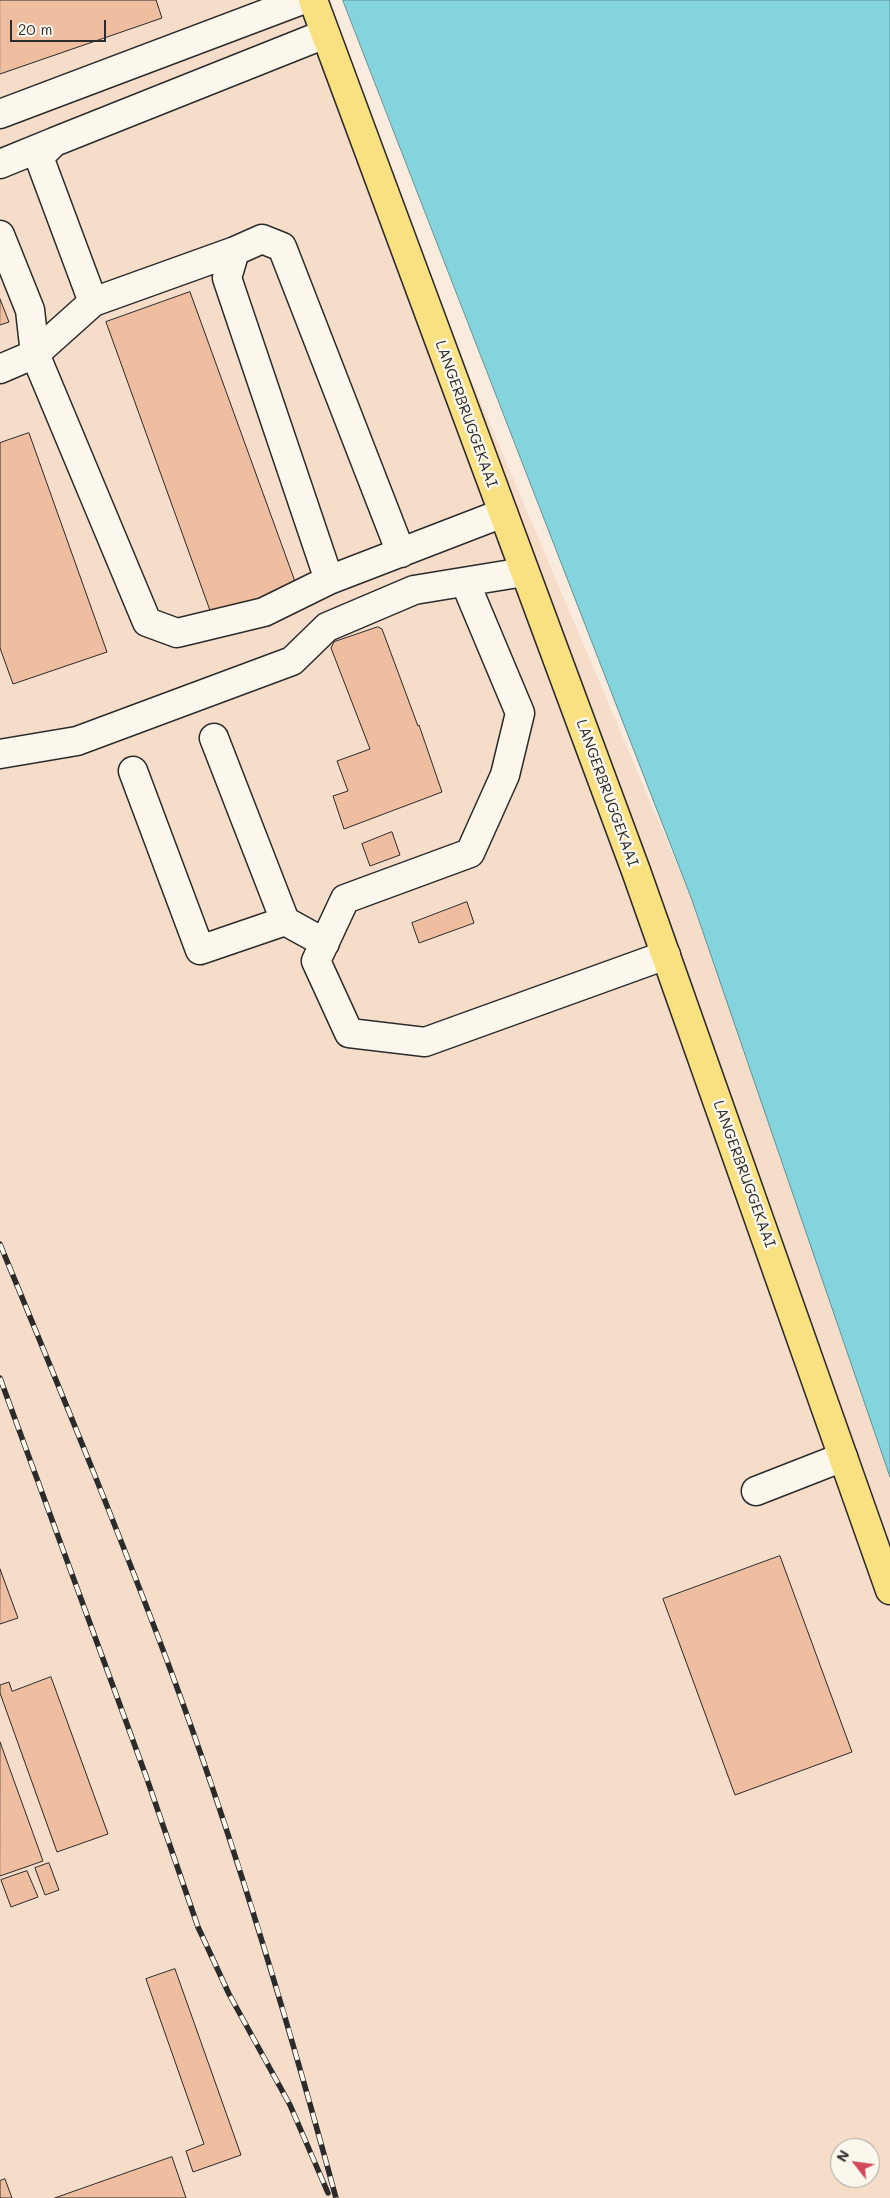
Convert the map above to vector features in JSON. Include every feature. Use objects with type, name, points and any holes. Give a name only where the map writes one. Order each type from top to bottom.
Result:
[{"type":"main road","name":"LANGERBRUGGEKAAI","points":[[312,0],[666,955],[890,1590]]},
{"type":"lane","points":[[0,114],[302,0]]},
{"type":"lane","points":[[0,164],[325,34]]},
{"type":"lane","points":[[54,142],[39,156],[93,302]]},
{"type":"lane","points":[[0,234],[30,310],[35,354],[147,622],[177,633],[264,612],[329,580],[503,513]]},
{"type":"lane","points":[[0,369],[35,354],[93,302],[235,251],[262,239],[282,247],[401,552]]},
{"type":"lane","points":[[235,251],[227,278],[329,580]]},
{"type":"lane","points":[[0,754],[77,741],[292,661],[327,627],[414,590],[524,572]]},
{"type":"lane","points":[[465,582],[520,713],[505,775],[470,853],[346,899],[316,961],[349,1034],[425,1042],[666,955]]},
{"type":"lane","points":[[214,738],[285,921],[325,942]]},
{"type":"lane","points":[[133,770],[200,950],[285,921]]},
{"type":"lane","points":[[756,1491],[843,1457]]},
{"type":"shaded area","points":[[0,0],[310,0],[692,900],[890,1477],[890,2198],[0,2198]]},
{"type":"water","points":[[343,0],[890,0],[890,1477],[692,900]]},
{"type":"building","points":[[0,0],[156,0],[162,18],[0,74]]},
{"type":"building","points":[[190,292],[297,587],[212,616],[106,322]]},
{"type":"building","points":[[0,299],[9,322],[0,325]]},
{"type":"building","points":[[29,433],[107,652],[13,684],[0,648],[0,443]]},
{"type":"building","points":[[378,627],[382,629],[419,725],[442,792],[344,829],[333,796],[348,791],[337,761],[370,749],[331,648],[334,642]]},
{"type":"building","points":[[392,832],[400,855],[370,866],[362,844]]},
{"type":"building","points":[[467,902],[474,923],[419,943],[412,923]]},
{"type":"building","points":[[780,1556],[852,1752],[735,1795],[663,1599]]},
{"type":"building","points":[[0,1569],[18,1618],[0,1624]]},
{"type":"building","points":[[51,1677],[108,1834],[57,1852],[0,1693],[0,1685],[9,1682],[12,1691]]},
{"type":"building","points":[[0,1742],[43,1861],[0,1876]]},
{"type":"building","points":[[49,1863],[59,1890],[45,1895],[35,1868]]},
{"type":"building","points":[[27,1871],[38,1897],[11,1907],[1,1880]]},
{"type":"building","points":[[175,1969],[241,2155],[193,2172],[186,2151],[204,2144],[146,1979]]},
{"type":"building","points":[[172,2157],[186,2198],[55,2198]]},
{"type":"building","points":[[5,2179],[12,2198],[0,2198],[0,2181]]},
{"type":"railway","points":[[0,1244],[152,1620],[218,1804],[260,1934],[336,2198]]},
{"type":"railway","points":[[0,1378],[146,1776],[198,1927],[229,1994],[290,2105],[328,2193]]}]
